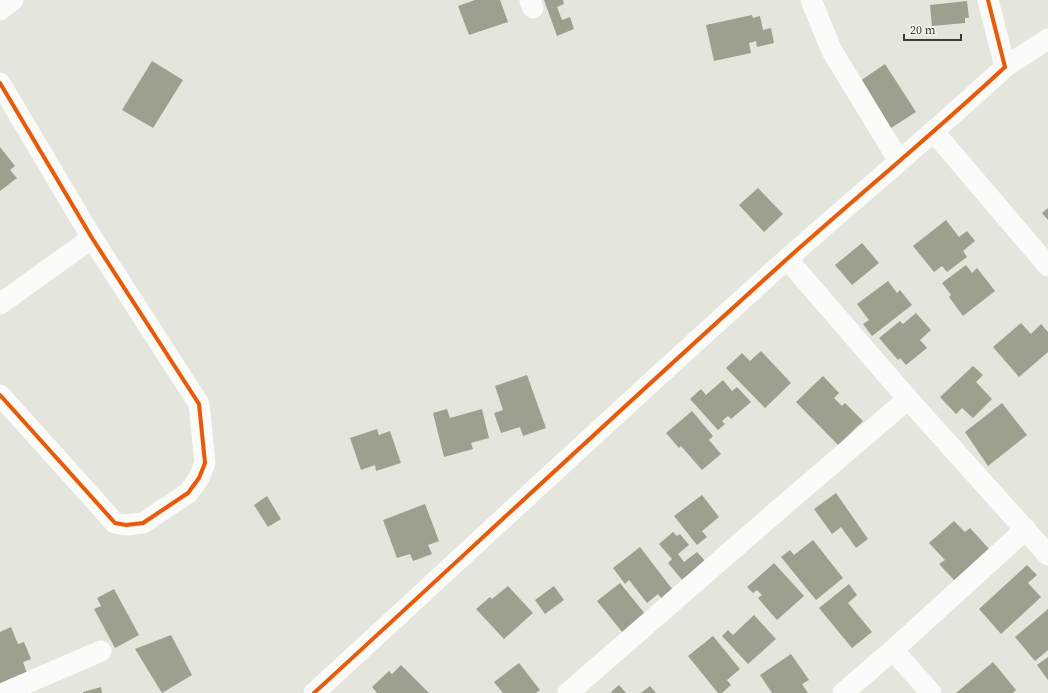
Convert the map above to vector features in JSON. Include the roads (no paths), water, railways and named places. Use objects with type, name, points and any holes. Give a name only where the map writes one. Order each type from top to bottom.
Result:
[{"type":"street","points":[[0,10],[13,0]]},
{"type":"street","points":[[811,0],[832,51],[899,161]]},
{"type":"street","points":[[988,0],[1005,67]]},
{"type":"street","points":[[314,693],[787,259],[934,132],[1005,67],[1048,39]]},
{"type":"street","points":[[0,83],[92,238],[199,404],[205,463],[199,478],[188,494],[143,523],[115,523],[0,395]]},
{"type":"street","points":[[934,132],[1048,266]]},
{"type":"street","points":[[0,304],[92,238]]},
{"type":"street","points":[[787,259],[908,400],[1048,555]]},
{"type":"street","points":[[568,693],[777,511],[908,400]]},
{"type":"street","points":[[843,693],[893,650],[1026,529]]},
{"type":"street","points":[[893,650],[931,693]]},
{"type":"street","points":[[4,693],[101,651]]}]
